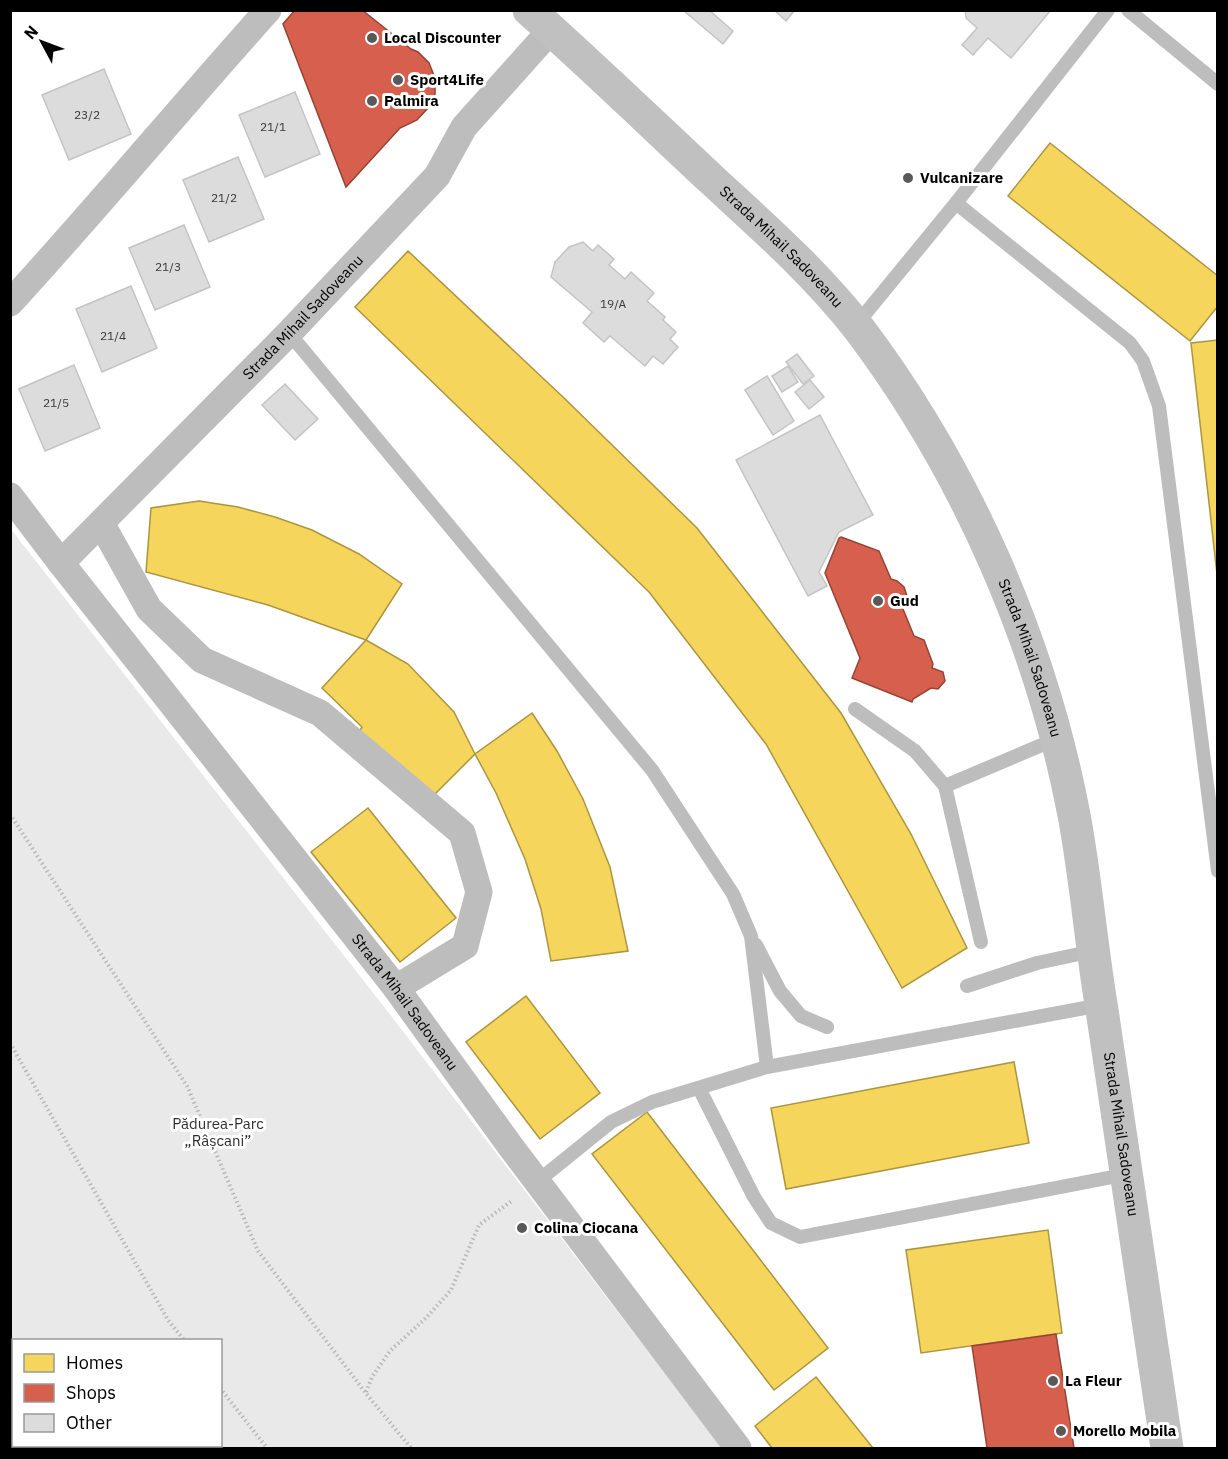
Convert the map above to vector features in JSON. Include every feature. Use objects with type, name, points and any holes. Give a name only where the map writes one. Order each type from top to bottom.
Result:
[{"type":"main road","name":"Strada Mihail Sadoveanu","points":[[536,16],[807,271],[856,325],[908,397],[956,480],[1016,612],[1037,673],[1074,814],[1167,1449]]},
{"type":"street","points":[[10,303],[77,230],[268,10]]},
{"type":"street","name":"Strada Mihail Sadoveanu","points":[[61,563],[289,333],[437,177],[464,127],[536,16]]},
{"type":"street","name":"Strada Mihail Sadoveanu","points":[[10,496],[396,988],[511,1148],[738,1449]]},
{"type":"street","points":[[101,523],[149,609],[202,660],[320,713],[462,833],[479,892],[465,946],[396,988]]},
{"type":"lane","points":[[856,325],[956,203],[1108,10]]},
{"type":"lane","points":[[1128,10],[1218,84]]},
{"type":"lane","points":[[956,203],[1130,343],[1143,361],[1159,406],[1218,871]]},
{"type":"lane","points":[[289,333],[652,770],[733,894],[751,936],[780,991],[801,1016],[827,1027]]},
{"type":"lane","points":[[855,709],[915,751],[945,786],[981,942]]},
{"type":"lane","points":[[945,786],[1056,740]]},
{"type":"lane","points":[[751,936],[767,1067]]},
{"type":"lane","points":[[967,986],[1037,963],[1093,951]]},
{"type":"lane","points":[[538,1181],[611,1122],[652,1102],[767,1067],[1101,1005]]},
{"type":"lane","points":[[699,1088],[754,1197],[771,1223],[800,1237],[1128,1174]]},
{"type":"path","points":[[10,814],[187,1086],[258,1251],[365,1393],[411,1449]]},
{"type":"path","points":[[10,1043],[168,1320],[182,1339]]},
{"type":"path","points":[[365,1393],[372,1377],[390,1351],[427,1317],[451,1290],[479,1225],[516,1198]]},
{"type":"path","points":[[222,1391],[267,1449]]},
{"type":"green space","name":"Pădurea-Parc „Râșcani”","points":[[10,528],[395,1021],[722,1448],[11,1448]]},
{"type":"building: Homes","points":[[1050,143],[1218,276],[1218,306],[1190,341],[1008,196]]},
{"type":"building: Homes","points":[[408,251],[564,398],[697,528],[841,713],[911,834],[967,948],[902,988],[766,744],[649,592],[355,307]]},
{"type":"building: Homes","points":[[1218,340],[1218,583],[1191,343]]},
{"type":"building: Homes","points":[[199,501],[238,507],[312,530],[359,554],[402,584],[366,640],[268,605],[146,572],[151,508]]},
{"type":"building: Homes","points":[[366,640],[408,664],[454,712],[475,754],[432,797],[356,737],[362,727],[322,688]]},
{"type":"building: Homes","points":[[532,713],[557,751],[583,799],[610,867],[628,951],[551,961],[541,909],[525,859],[496,793],[475,754]]},
{"type":"building: Homes","points":[[368,808],[456,918],[400,962],[311,852]]},
{"type":"building: Homes","points":[[526,996],[600,1093],[540,1139],[466,1042]]},
{"type":"building: Homes","points":[[1014,1062],[1029,1143],[786,1189],[771,1108]]},
{"type":"building: Homes","points":[[647,1112],[828,1348],[774,1390],[592,1154]]},
{"type":"building: Homes","points":[[1048,1230],[1062,1333],[921,1353],[906,1250]]},
{"type":"building: Homes","points":[[816,1377],[873,1448],[772,1448],[755,1426]]},
{"type":"building: Shops","name":"Palmira","points":[[295,10],[362,10],[411,49],[418,52],[429,63],[435,78],[435,94],[428,108],[417,120],[400,128],[346,187],[283,24]]},
{"type":"building: Shops","points":[[841,537],[879,551],[891,579],[904,587],[907,596],[903,609],[914,636],[924,640],[933,664],[932,668],[943,672],[945,681],[938,689],[931,688],[913,699],[912,702],[852,678],[860,658],[825,573]]},
{"type":"building: Shops","points":[[1056,1334],[1074,1448],[987,1448],[972,1346]]},
{"type":"building: Other","points":[[683,10],[709,10],[733,31],[723,44]]},
{"type":"building: Other","points":[[774,10],[795,10],[786,21]]},
{"type":"building: Other","points":[[965,10],[1051,10],[1011,58],[988,38],[973,55],[962,45],[977,28],[966,18]]},
{"type":"building: Other","points":[[104,69],[131,134],[69,160],[42,95]]},
{"type":"building: Other","points":[[295,92],[320,154],[265,177],[239,115]]},
{"type":"building: Other","points":[[238,157],[264,219],[209,242],[183,180]]},
{"type":"building: Other","points":[[184,225],[210,287],[155,310],[129,248]]},
{"type":"building: Other","points":[[583,242],[593,251],[598,245],[614,259],[609,265],[625,279],[631,272],[654,293],[647,301],[665,317],[663,320],[676,332],[670,339],[678,347],[663,364],[653,356],[645,366],[610,336],[604,342],[583,323],[592,312],[551,277],[555,262],[569,247]]},
{"type":"building: Other","points":[[131,286],[157,348],[102,372],[76,309]]},
{"type":"building: Other","points":[[797,354],[814,376],[803,384],[786,362]]},
{"type":"building: Other","points":[[74,365],[100,428],[45,451],[19,389]]},
{"type":"building: Other","points":[[788,366],[798,382],[782,392],[772,376]]},
{"type":"building: Other","points":[[767,376],[794,421],[773,435],[745,390]]},
{"type":"building: Other","points":[[810,380],[824,397],[809,409],[795,392]]},
{"type":"building: Other","points":[[285,384],[318,419],[295,440],[262,405]]},
{"type":"building: Other","points":[[820,415],[873,515],[839,532],[819,572],[827,586],[808,596],[736,460]]},
{"type":"place","name":"Local Discounter","points":[[372,38]]},
{"type":"place","name":"Sport4Life","points":[[398,80]]},
{"type":"place","name":"Palmira","points":[[372,101]]},
{"type":"place","name":"Vulcanizare","points":[[908,178]]},
{"type":"place","name":"Gud","points":[[878,601]]},
{"type":"place","name":"Colina Ciocana","points":[[522,1228]]},
{"type":"place","name":"La Fleur","points":[[1053,1381]]},
{"type":"place","name":"Morello Mobila","points":[[1061,1431]]}]
